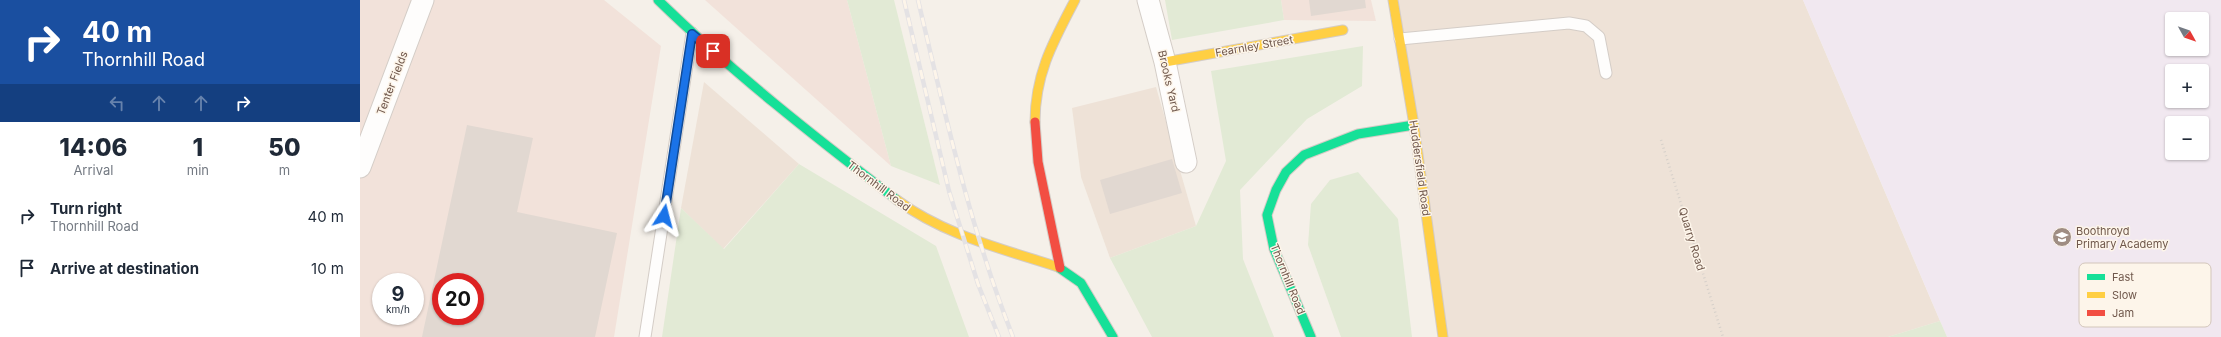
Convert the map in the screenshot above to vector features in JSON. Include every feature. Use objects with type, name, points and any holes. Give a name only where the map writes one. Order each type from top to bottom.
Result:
[{"type":"main road","name":"Thornhill Road","points":[[658,0],[692,34],[851,165],[912,211],[945,230],[1060,268],[1081,283],[1113,337]]},
{"type":"main road","points":[[1060,268],[1047,205],[1038,172],[1034,130],[1036,92],[1046,56],[1075,0]]},
{"type":"main road","name":"Huddersfield Road","points":[[1393,0],[1414,125],[1443,337]]},
{"type":"main road","name":"Fearnley Street","points":[[1165,62],[1343,30]]},
{"type":"main road","name":"Thornhill Road","points":[[1311,337],[1274,249],[1267,215],[1276,190],[1286,172],[1304,155],[1358,134],[1414,125]]},
{"type":"street","name":"Tenter Fields","points":[[360,167],[423,0]]},
{"type":"street","name":"Brooks Yard","points":[[1148,0],[1165,62],[1186,162]]},
{"type":"lane","points":[[1400,39],[1569,23],[1586,26],[1599,37],[1606,73]]},
{"type":"lane","points":[[645,337],[692,34]]},
{"type":"path","name":"Quarry Road","points":[[1661,140],[1723,337]]},
{"type":"shaded area","points":[[360,0],[604,0],[661,46],[614,337],[360,337]]},
{"type":"shaded area","points":[[705,0],[847,0],[891,166]]},
{"type":"shaded area","points":[[1281,0],[1371,0],[1376,21],[1284,20]]},
{"type":"shaded area","points":[[1398,0],[1803,0],[1940,321],[1888,337],[1443,337]]},
{"type":"shaded area","name":"Boothroyd Primary Academy","points":[[1803,0],[2221,0],[2221,337],[1947,337]]},
{"type":"shaded area","points":[[704,82],[799,164],[723,249],[681,208]]},
{"type":"shaded area","points":[[1156,87],[1196,226],[1110,258],[1081,177],[1072,108]]},
{"type":"green space","points":[[847,0],[894,0],[940,185],[891,166]]},
{"type":"green space","points":[[1165,0],[1281,0],[1284,20],[1172,40]]},
{"type":"green space","points":[[1363,46],[1362,86],[1307,119],[1240,190],[1243,259],[1274,337],[1152,337],[1110,258],[1196,226],[1226,161],[1211,71]]},
{"type":"green space","points":[[799,164],[936,246],[969,337],[662,337],[681,208],[724,249]]},
{"type":"green space","points":[[1358,172],[1398,219],[1412,337],[1341,337],[1308,245],[1311,204],[1330,180]]},
{"type":"green space","points":[[1940,321],[1947,337],[1888,337]]},
{"type":"building","points":[[1309,0],[1365,0],[1366,8],[1311,16]]},
{"type":"building","points":[[467,125],[533,138],[517,212],[617,233],[595,337],[422,337],[432,290],[432,325],[484,325],[484,273],[436,273]]},
{"type":"building","points":[[1172,159],[1182,193],[1110,214],[1100,180]]},
{"type":"railway","points":[[904,0],[949,191],[978,284],[999,337]]},
{"type":"railway","points":[[918,0],[971,213],[1013,337]]},
{"type":"traffic: fast","points":[[658,0],[715,53],[805,128],[897,200]]},
{"type":"traffic: fast","points":[[1311,337],[1274,249],[1267,215],[1276,190],[1286,172],[1304,155],[1358,134],[1414,125]]},
{"type":"traffic: fast","points":[[1058,267],[1081,283],[1113,337]]},
{"type":"traffic: slow","points":[[1035,122],[1038,89],[1042,73],[1059,30],[1075,0]]},
{"type":"traffic: slow","points":[[1393,0],[1414,125],[1443,337]]},
{"type":"traffic: slow","points":[[1165,62],[1343,30]]},
{"type":"traffic: slow","points":[[897,200],[934,223],[954,232],[974,240],[1058,267]]},
{"type":"traffic: jam","points":[[1035,122],[1038,162],[1060,268]]},
{"type":"place","name":"Boothroyd Primary Academy","points":[[2062,237]]},
{"type":"route","points":[[664,216],[692,34],[713,51]]}]
